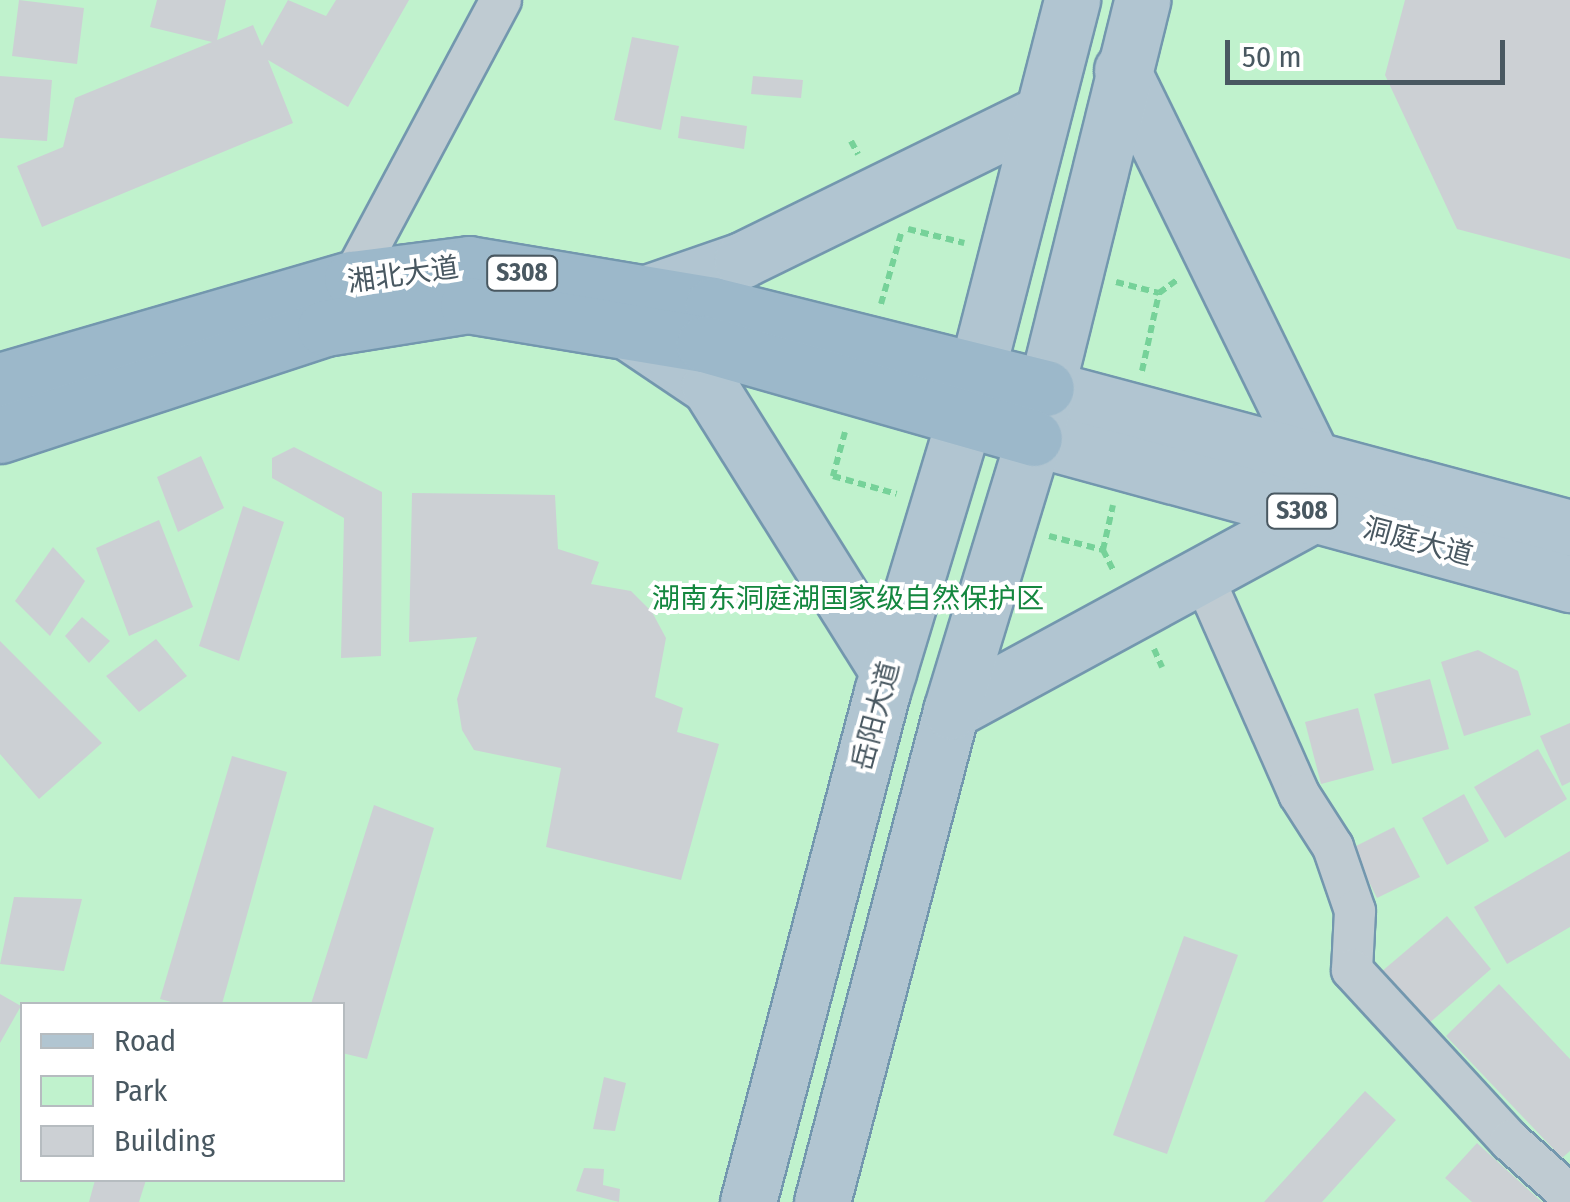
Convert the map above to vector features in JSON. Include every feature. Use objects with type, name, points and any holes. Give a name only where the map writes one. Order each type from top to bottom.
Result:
[{"type":"highway","name":"湘北大道","points":[[0,381],[352,279],[468,264],[635,312],[704,344],[970,392],[1040,413]]},
{"type":"highway","name":"湘北大道","points":[[0,436],[325,328],[468,305],[635,312]]},
{"type":"main road","name":"岳阳大道","points":[[748,1202],[888,671],[970,392],[1072,0]]},
{"type":"main road","points":[[822,1202],[951,712],[1040,413],[1142,0]]},
{"type":"main road","points":[[1122,70],[1312,457]]},
{"type":"main road","points":[[888,671],[709,386],[635,312],[1042,113]]},
{"type":"main road","name":"洞庭大道","points":[[1040,413],[1312,457],[1570,528]]},
{"type":"main road","name":"洞庭大道","points":[[1040,413],[1314,514],[1570,584]]},
{"type":"main road","points":[[951,712],[1314,514]]},
{"type":"street","points":[[352,279],[501,0]]},
{"type":"street","points":[[1202,574],[1299,794],[1333,846],[1355,910],[1352,970],[1510,1141],[1570,1195]]},
{"type":"green space","name":"湖南东洞庭湖国家级自然保护区","points":[[0,0],[1570,0],[1570,1202],[0,1202]]},
{"type":"building","points":[[19,0],[84,8],[77,64],[12,56]]},
{"type":"building","points":[[157,0],[226,0],[217,40],[253,25],[262,46],[288,0],[326,16],[336,0],[409,0],[348,107],[268,60],[293,123],[42,227],[17,166],[63,147],[75,98],[212,42],[150,27]]},
{"type":"building","points":[[1405,0],[1570,0],[1570,259],[1457,229],[1385,75]]},
{"type":"building","points":[[632,37],[679,46],[661,130],[614,120]]},
{"type":"building","points":[[0,76],[52,80],[47,141],[0,138]]},
{"type":"building","points":[[753,76],[803,80],[801,98],[751,94]]},
{"type":"building","points":[[681,116],[747,126],[744,149],[678,138]]},
{"type":"building","points":[[294,447],[382,492],[381,656],[341,658],[344,518],[272,478],[272,458]]},
{"type":"building","points":[[201,456],[224,508],[178,532],[157,477]]},
{"type":"building","points":[[412,493],[555,495],[558,549],[599,562],[591,584],[631,591],[652,612],[666,638],[655,697],[683,708],[677,732],[719,744],[681,880],[546,847],[561,768],[474,750],[462,730],[457,699],[477,637],[409,642]]},
{"type":"building","points":[[243,506],[284,522],[239,661],[199,646]]},
{"type":"building","points":[[159,520],[193,607],[129,636],[96,548]]},
{"type":"building","points":[[53,547],[85,581],[50,636],[15,601]]},
{"type":"building","points":[[82,617],[110,641],[89,663],[65,636]]},
{"type":"building","points":[[156,639],[187,676],[139,712],[106,676]]},
{"type":"building","points":[[0,641],[102,743],[39,799],[0,754]]},
{"type":"building","points":[[1478,650],[1518,671],[1531,715],[1464,736],[1441,662]]},
{"type":"building","points":[[1430,679],[1449,749],[1392,764],[1374,694]]},
{"type":"building","points":[[1358,708],[1374,770],[1321,784],[1305,722]]},
{"type":"building","points":[[1570,723],[1570,782],[1562,786],[1540,736]]},
{"type":"building","points":[[1538,749],[1567,799],[1505,838],[1474,787]]},
{"type":"building","points":[[232,756],[287,772],[223,1002],[160,999]]},
{"type":"building","points":[[1464,794],[1489,841],[1447,865],[1422,818]]},
{"type":"building","points":[[374,805],[434,828],[367,1059],[345,1054],[345,1002],[312,1002]]},
{"type":"building","points":[[1394,827],[1420,877],[1377,898],[1352,848]]},
{"type":"building","points":[[1570,851],[1570,927],[1507,964],[1474,907]]},
{"type":"building","points":[[14,897],[82,899],[64,971],[0,964]]},
{"type":"building","points":[[1447,916],[1491,969],[1427,1025],[1381,972]]},
{"type":"building","points":[[1184,936],[1238,955],[1167,1154],[1113,1135]]},
{"type":"building","points":[[1499,984],[1570,1059],[1570,1151],[1562,1158],[1446,1036]]},
{"type":"building","points":[[0,994],[20,1008],[0,1043]]},
{"type":"building","points":[[604,1077],[626,1083],[615,1131],[593,1129]]},
{"type":"building","points":[[1365,1091],[1396,1120],[1322,1202],[1264,1202]]},
{"type":"building","points":[[1477,1143],[1542,1202],[1472,1202],[1445,1178]]},
{"type":"building","points":[[584,1168],[604,1169],[603,1185],[620,1189],[619,1202],[576,1191]]},
{"type":"building","points":[[94,1182],[145,1182],[139,1202],[89,1202]]}]
